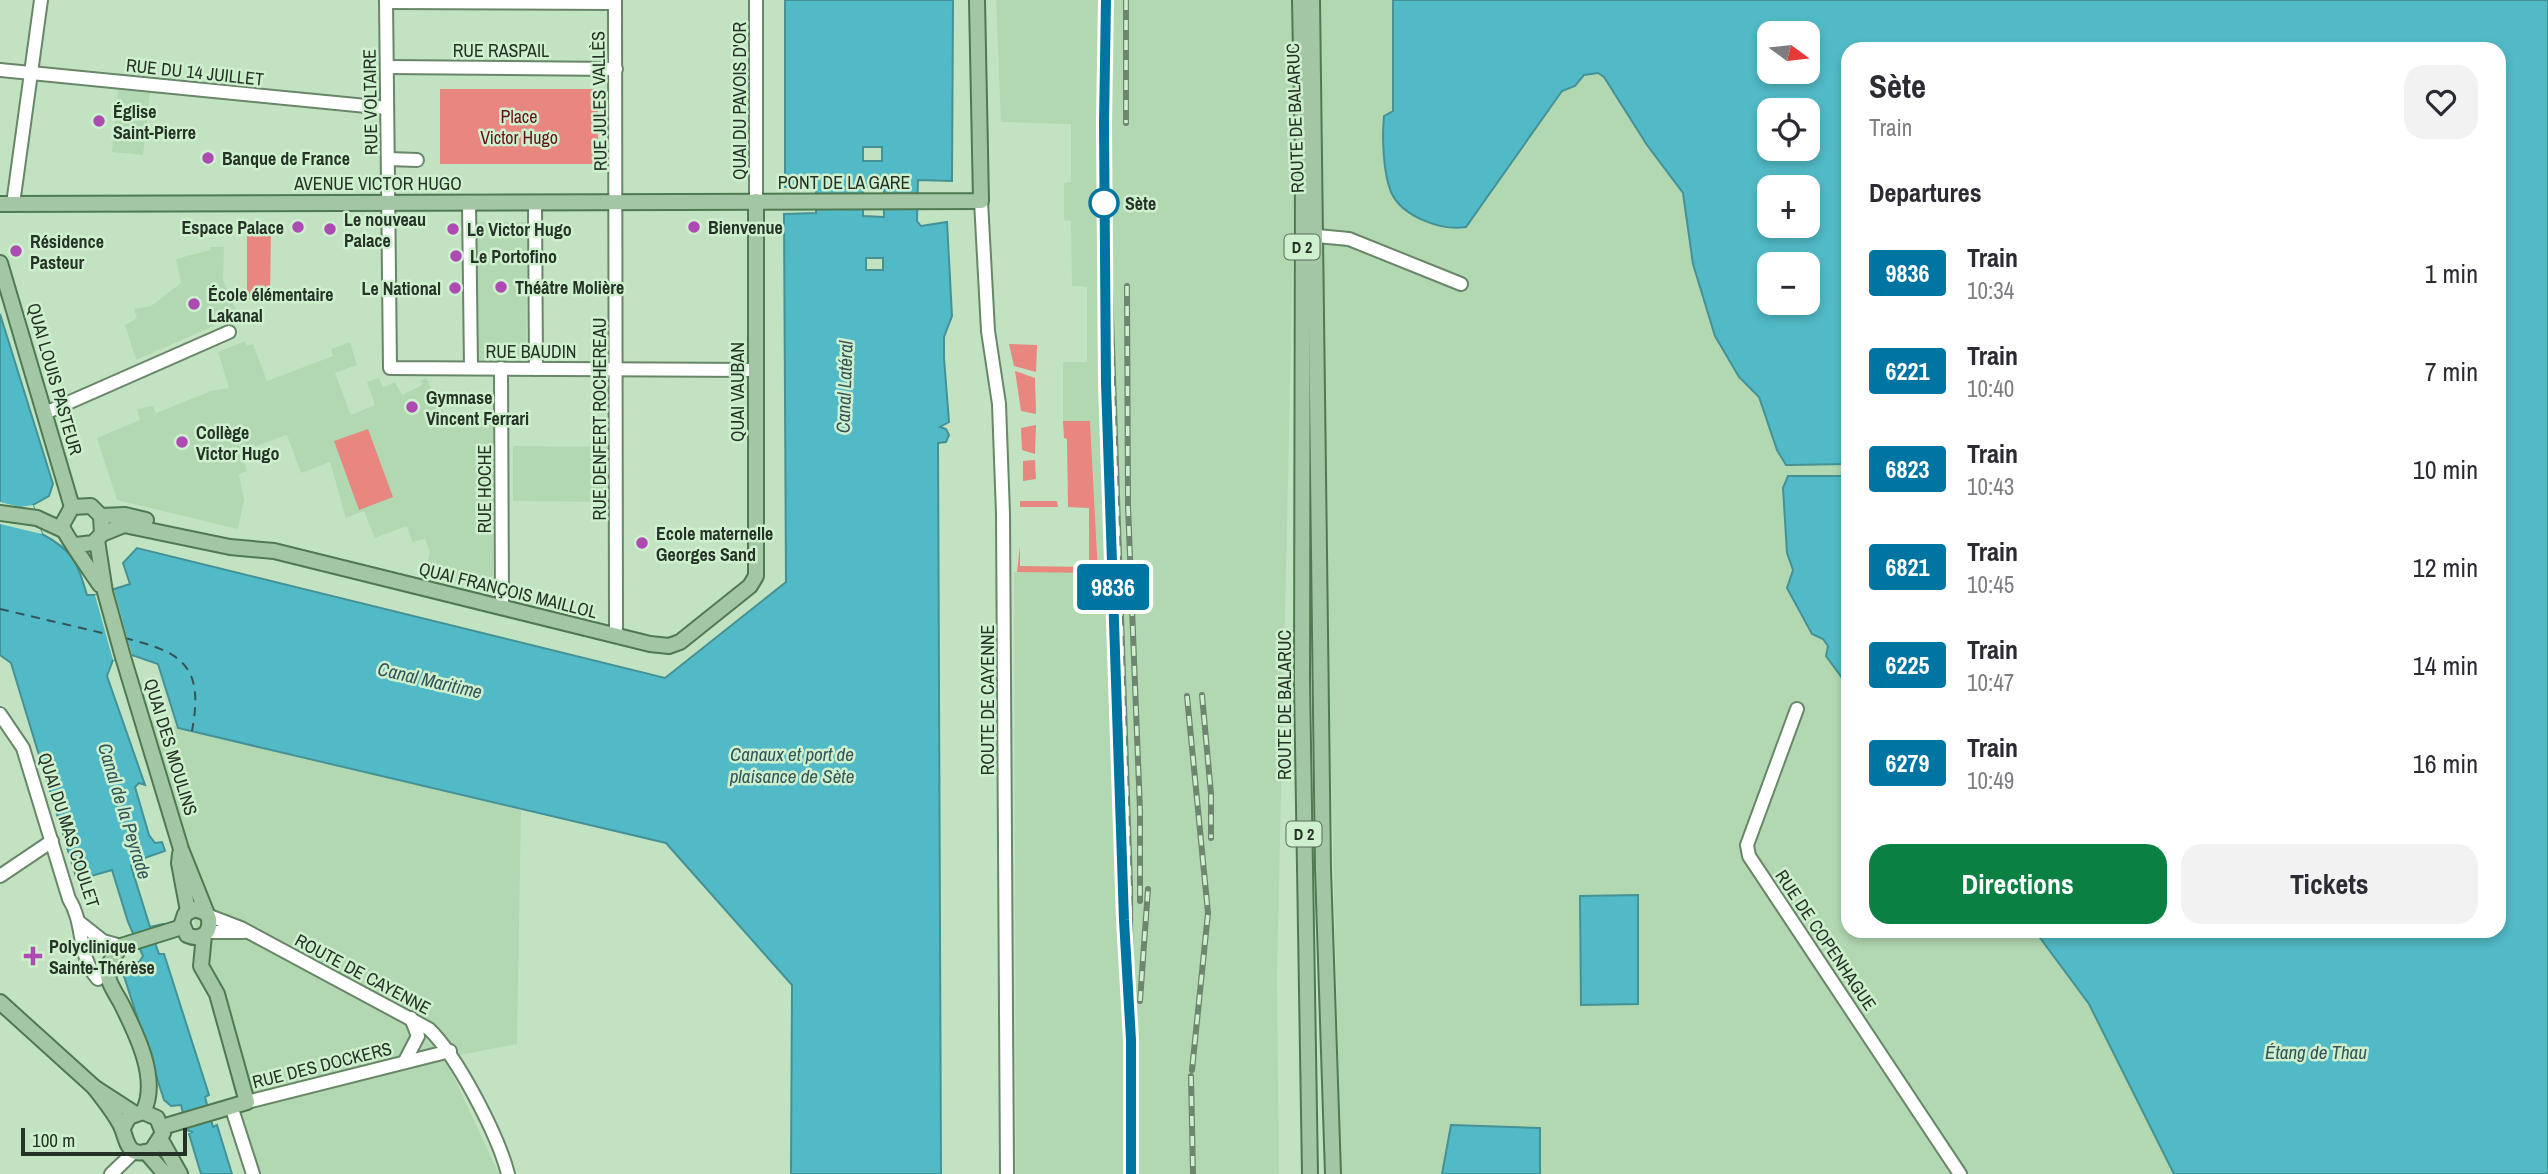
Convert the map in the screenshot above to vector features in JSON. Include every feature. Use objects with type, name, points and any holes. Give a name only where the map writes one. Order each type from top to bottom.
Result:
[{"type":"main road","points":[[977,0],[981,201]]},
{"type":"main road","points":[[978,117],[985,105],[983,0]]},
{"type":"main road","name":"ROUTE DE BALARUC","points":[[1300,0],[1302,698],[1310,1174]]},
{"type":"main road","name":"ROUTE DE BALARUC","points":[[1312,0],[1323,869],[1333,1174]]},
{"type":"main road","name":"PONT DE LA GARE","points":[[756,201],[981,201]]},
{"type":"main road","name":"AVENUE VICTOR HUGO","points":[[6,204],[756,201]]},
{"type":"main road","name":"QUAI VAUBAN","points":[[753,582],[757,555],[756,201]]},
{"type":"main road","points":[[0,215],[6,204]]},
{"type":"main road","name":"D 2","points":[[1302,235],[1317,236]]},
{"type":"main road","name":"QUAI LOUIS PASTEUR","points":[[0,263],[45,413],[69,510]]},
{"type":"main road","points":[[37,518],[92,506],[101,516],[99,537],[105,592]]},
{"type":"main road","points":[[62,530],[69,510]]},
{"type":"main road","points":[[0,513],[37,518],[62,530],[76,545],[105,592]]},
{"type":"main road","name":"QUAI FRANÇOIS MAILLOL","points":[[101,516],[137,518],[234,545]]},
{"type":"main road","name":"QUAI FRANÇOIS MAILLOL","points":[[99,537],[124,525],[230,547],[234,545],[274,551],[663,646],[675,644],[753,582]]},
{"type":"main road","points":[[76,545],[88,545],[99,537]]},
{"type":"main road","name":"QUAI DES MOULINS","points":[[105,592],[181,849]]},
{"type":"main road","points":[[181,849],[179,863],[188,911]]},
{"type":"main road","points":[[132,1143],[162,1133],[181,1121],[247,1102],[217,994],[201,966],[210,923],[181,849]]},
{"type":"main road","points":[[206,933],[191,937],[182,927],[183,918],[188,911],[195,909],[207,914]]},
{"type":"main road","points":[[132,1143],[138,1112],[151,1094],[147,1072],[130,1020],[107,972],[110,960],[126,945],[182,927]]},
{"type":"main road","points":[[0,1002],[94,1087],[138,1112],[157,1118],[180,1174]]},
{"type":"main road","points":[[94,1087],[132,1143],[165,1174]]},
{"type":"street","points":[[6,204],[31,73],[41,0]]},
{"type":"street","name":"QUAI DU PAVOIS D'OR","points":[[756,0],[756,201]]},
{"type":"street","points":[[386,1],[615,1]]},
{"type":"street","name":"RUE VOLTAIRE","points":[[386,1],[390,368]]},
{"type":"street","name":"RUE JULES VALLÈS","points":[[615,1],[617,202]]},
{"type":"street","name":"RUE RASPAIL","points":[[387,67],[616,68]]},
{"type":"street","name":"RUE DU 14 JUILLET","points":[[0,70],[387,108]]},
{"type":"street","points":[[388,159],[418,160]]},
{"type":"street","name":"ROUTE DE CAYENNE","points":[[981,201],[988,331],[999,404],[1003,514],[1007,1174]]},
{"type":"street","points":[[469,202],[471,368]]},
{"type":"street","points":[[535,202],[536,369]]},
{"type":"street","name":"RUE DENFERT ROCHEREAU","points":[[616,636],[617,202]]},
{"type":"street","points":[[1317,236],[1349,239],[1461,284]]},
{"type":"street","points":[[45,413],[229,332]]},
{"type":"street","name":"RUE BAUDIN","points":[[390,368],[756,370]]},
{"type":"street","name":"RUE HOCHE","points":[[501,368],[502,608]]},
{"type":"street","name":"RUE DE COPENHAGUE","points":[[1797,709],[1747,845],[1749,856],[1960,1174]]},
{"type":"street","name":"QUAI DU MAS COULET","points":[[0,714],[23,748],[79,922],[81,942],[90,969],[98,979]]},
{"type":"street","points":[[0,876],[52,841]]},
{"type":"street","name":"ROUTE DE CAYENNE","points":[[207,914],[218,917],[429,1029],[450,1051],[494,1138],[508,1174]]},
{"type":"street","name":"QUAI DU MAS COULET","points":[[79,922],[103,941],[126,945]]},
{"type":"street","name":"ROUTE DE CAYENNE","points":[[206,933],[244,932]]},
{"type":"street","name":"RUE DES DOCKERS","points":[[405,1061],[418,1036],[410,1017]]},
{"type":"street","name":"RUE DES DOCKERS","points":[[247,1102],[450,1051]]},
{"type":"street","points":[[231,1106],[253,1174]]},
{"type":"street","points":[[114,1171],[132,1143]]},
{"type":"shaded area","points":[[996,0],[1292,0],[1295,165],[1277,976],[1279,1174],[1016,1174],[1014,572],[1098,572],[1090,421],[1063,421],[1063,362],[1087,362],[1087,287],[1072,286],[1071,221],[1064,220],[1064,183],[1071,182],[1071,124],[1001,122]]},
{"type":"shaded area","points":[[1312,0],[1393,0],[1393,111],[1384,116],[1383,127],[1391,192],[1400,204],[1488,198],[1562,91],[1575,86],[1590,72],[1604,77],[1647,145],[1683,193],[1693,264],[1715,336],[1739,377],[1759,397],[1777,450],[1786,465],[1841,464],[1841,476],[1788,476],[1787,553],[1793,570],[1787,588],[1812,634],[1823,639],[1828,646],[1826,656],[1841,676],[1841,938],[2040,938],[2089,1004],[2174,1174],[1341,1174]]},
{"type":"shaded area","points":[[118,90],[150,93],[143,155],[112,152]]},
{"type":"shaded area","name":"Théâtre Molière","points":[[475,222],[528,222],[526,358],[478,360]]},
{"type":"shaded area","name":"École élémentaire Lakanal","points":[[210,247],[224,247],[223,280],[238,315],[136,360],[125,325],[137,318],[134,309],[151,306],[181,283],[176,259],[210,250]]},
{"type":"shaded area","name":"Collège Victor Hugo","points":[[245,341],[247,346],[253,344],[267,381],[333,356],[331,349],[350,342],[357,365],[335,373],[351,415],[375,405],[367,382],[379,378],[383,387],[395,382],[402,395],[422,385],[421,380],[426,378],[447,419],[493,420],[493,584],[487,589],[424,574],[430,552],[425,539],[412,542],[407,526],[375,538],[364,511],[346,518],[330,462],[301,473],[287,435],[241,451],[247,471],[239,474],[244,500],[238,529],[117,500],[97,438],[140,420],[137,409],[153,406],[156,413],[211,391],[229,388],[218,352]]},
{"type":"shaded area","points":[[513,446],[607,447],[606,502],[513,501]]},
{"type":"shaded area","points":[[147,719],[521,810],[517,1044],[445,1058],[499,1174],[258,1174],[240,1117]]},
{"type":"green space","name":"Place Victor Hugo","points":[[440,89],[598,89],[598,164],[440,164]]},
{"type":"green space","points":[[247,225],[271,225],[270,299],[247,299]]},
{"type":"green space","points":[[1009,344],[1037,345],[1036,372],[1014,366]]},
{"type":"green space","points":[[1015,371],[1035,378],[1036,414],[1021,411]]},
{"type":"green space","points":[[1063,421],[1090,421],[1098,573],[1017,572],[1020,546],[1020,566],[1089,567],[1089,508],[1068,507],[1067,439],[1064,438]]},
{"type":"green space","points":[[1036,425],[1035,454],[1022,450],[1021,428]]},
{"type":"green space","points":[[368,429],[393,497],[359,510],[334,441]]},
{"type":"green space","points":[[1035,460],[1036,479],[1023,481],[1023,461]]},
{"type":"green space","points":[[1020,501],[1057,501],[1058,507],[1020,507]]},
{"type":"water","name":"Canaux et port de plaisance de Sète","points":[[785,0],[953,0],[952,181],[918,180],[917,221],[921,226],[947,222],[952,316],[944,337],[949,422],[940,427],[946,429],[949,435],[946,442],[938,443],[941,1174],[791,1174],[792,985],[666,843],[178,728],[158,664],[132,655],[113,660],[107,676],[145,785],[139,783],[135,787],[149,835],[155,843],[162,842],[165,851],[133,862],[131,866],[150,927],[163,924],[168,939],[155,943],[159,954],[164,954],[209,1095],[205,1097],[213,1127],[217,1125],[232,1174],[201,1174],[189,1134],[192,1132],[187,1130],[181,1105],[171,1106],[164,1100],[121,967],[139,962],[143,956],[128,922],[112,870],[77,880],[11,663],[0,655],[0,314],[53,484],[49,496],[33,505],[42,534],[61,546],[73,558],[87,595],[130,584],[123,563],[137,548],[665,678],[786,582],[784,214],[816,213],[816,188],[785,187]],"holes":[[[863,147],[882,147],[882,161],[863,161]],[[863,187],[884,187],[884,217],[863,216]],[[866,258],[883,258],[883,270],[866,270]]]},
{"type":"water","name":"Étang de Thau","points":[[1393,0],[2548,0],[2548,1174],[2174,1174],[2089,1004],[2040,938],[2506,938],[2506,42],[1841,42],[1841,464],[1786,465],[1777,450],[1759,397],[1739,377],[1715,336],[1693,264],[1683,193],[1647,145],[1604,77],[1598,73],[1584,75],[1575,86],[1562,91],[1466,227],[1446,227],[1424,220],[1404,209],[1396,201],[1388,184],[1383,144],[1384,116],[1393,111]]},
{"type":"water","points":[[1788,476],[1841,476],[1841,676],[1826,656],[1828,646],[1823,639],[1812,634],[1787,588],[1793,570],[1787,553],[1783,488]]},
{"type":"water","points":[[1638,895],[1638,1004],[1581,1005],[1580,896]]},
{"type":"water","points":[[1451,1125],[1540,1128],[1540,1174],[1442,1174]]},
{"type":"pier","points":[[0,502],[20,507],[33,505],[42,534],[0,524]]},
{"type":"pier","points":[[114,590],[132,655],[113,660],[95,595]]},
{"type":"ferry route","points":[[0,609],[111,635]]},
{"type":"ferry route","points":[[124,638],[162,649],[185,666],[192,677],[195,691],[192,731]]},
{"type":"railway","points":[[1104,124],[1106,0]]},
{"type":"railway","points":[[1126,0],[1126,123]]},
{"type":"railway","points":[[1110,286],[1130,885],[1131,1174]]},
{"type":"railway","points":[[1127,286],[1128,506],[1140,811],[1140,901]]},
{"type":"railway","points":[[1202,695],[1211,794],[1211,838]]},
{"type":"railway","points":[[1187,696],[1208,913],[1192,1070]]},
{"type":"railway","points":[[1140,1001],[1148,889]]},
{"type":"railway","points":[[1191,1076],[1193,1174]]},
{"type":"train","name":"9836","points":[[1106,0],[1106,383],[1124,920],[1130,995],[1131,1174]]},
{"type":"place","name":"Église Saint-Pierre","points":[[99,121]]},
{"type":"place","name":"Banque de France","points":[[208,158]]},
{"type":"place","name":"Sète","points":[[1104,203]]},
{"type":"place","name":"Espace Palace","points":[[298,227]]},
{"type":"place","name":"Bienvenue","points":[[694,227]]},
{"type":"place","name":"Le nouveau Palace","points":[[330,229]]},
{"type":"place","name":"Le Victor Hugo","points":[[453,229]]},
{"type":"place","name":"Résidence Pasteur","points":[[16,251]]},
{"type":"place","name":"Le Portofino","points":[[456,256]]},
{"type":"place","name":"Théâtre Molière","points":[[501,287]]},
{"type":"place","name":"Le National","points":[[455,288]]},
{"type":"place","name":"École élémentaire Lakanal","points":[[194,304]]},
{"type":"place","name":"Gymnase Vincent Ferrari","points":[[412,407]]},
{"type":"place","name":"Collège Victor Hugo","points":[[182,442]]},
{"type":"place","name":"Ecole maternelle Georges Sand","points":[[642,543]]},
{"type":"place","name":"Polyclinique Sainte-Thérèse","points":[[33,956]]},
{"type":"water label","name":"Canal Latéral","points":[[844,387]]},
{"type":"water label","name":"Canal Maritime","points":[[430,680]]},
{"type":"water label","name":"Canal de la Peyrade","points":[[125,811]]}]
